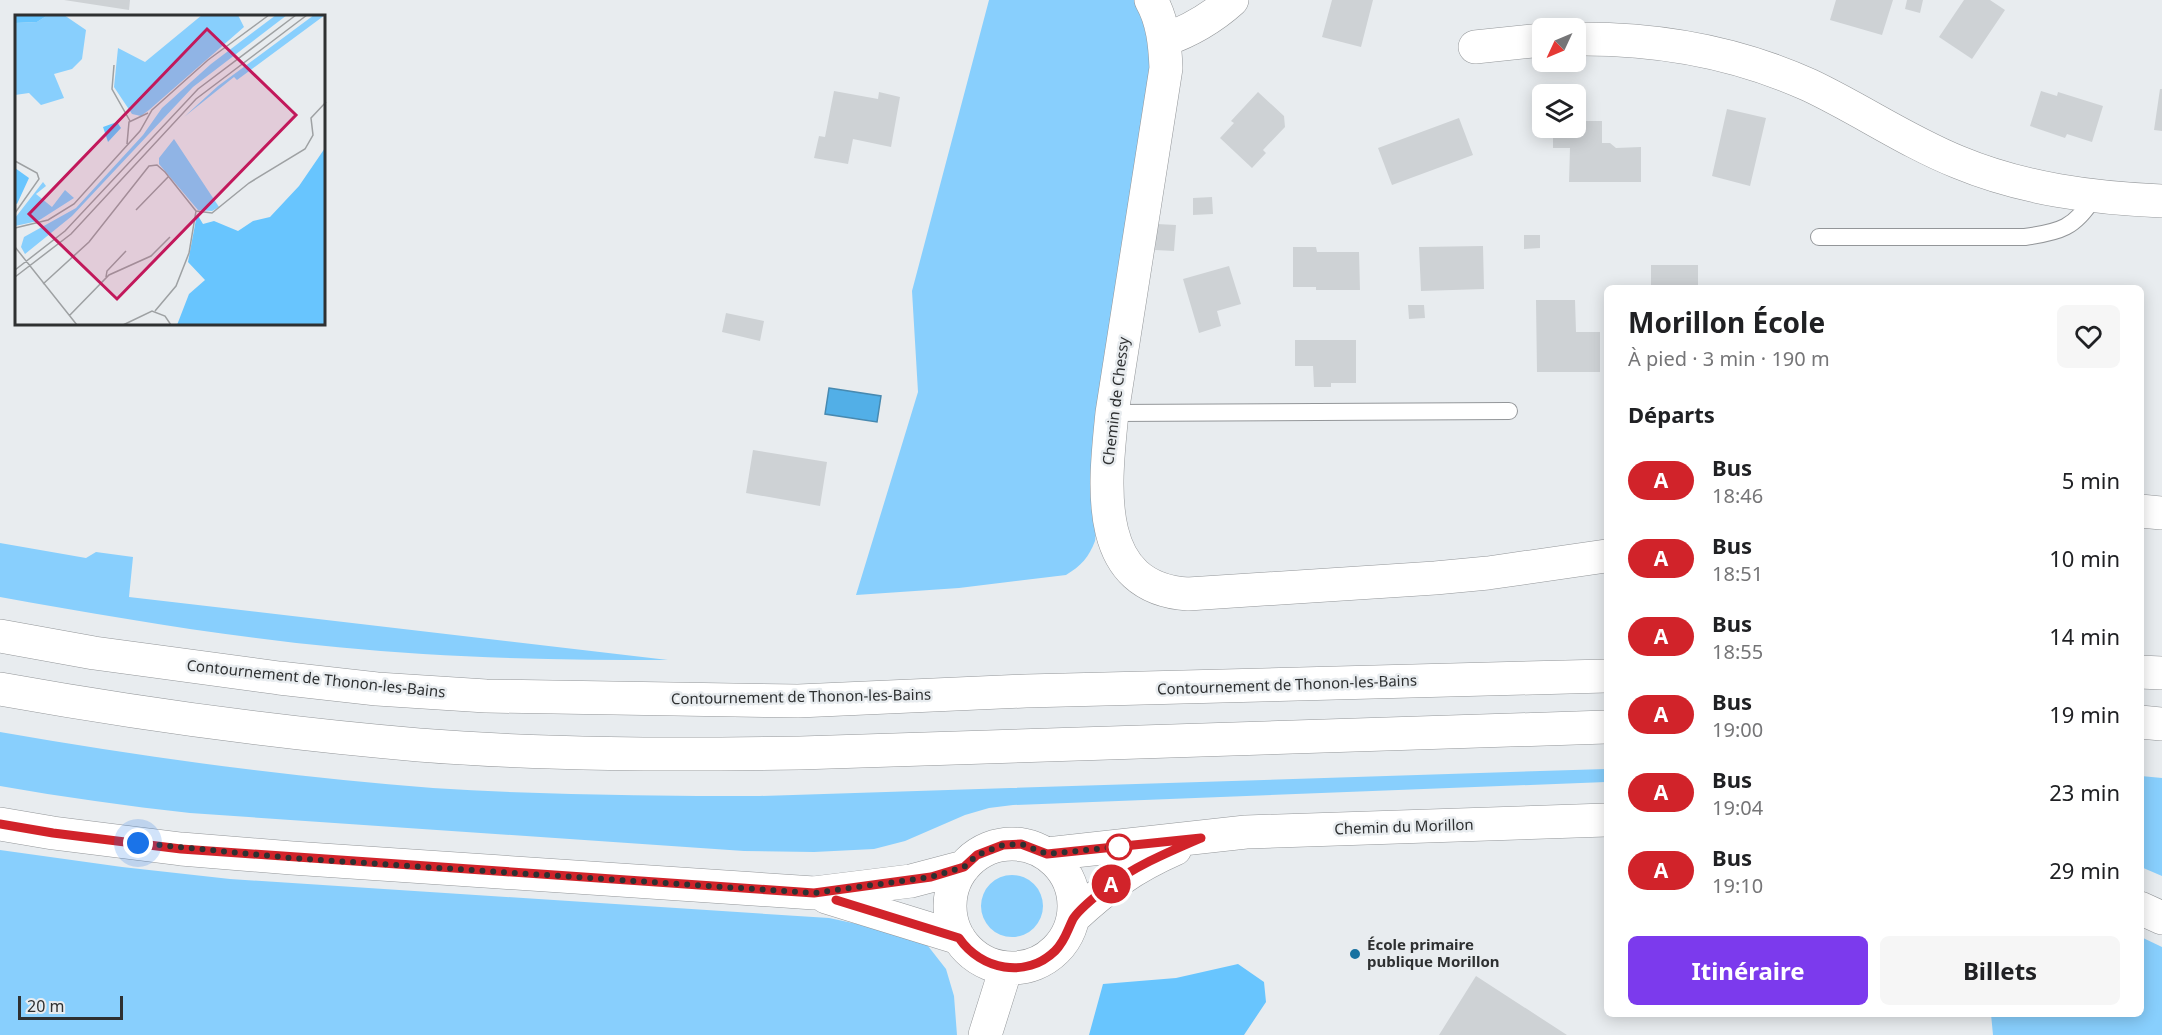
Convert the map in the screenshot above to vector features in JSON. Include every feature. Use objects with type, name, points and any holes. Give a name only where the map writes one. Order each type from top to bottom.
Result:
[{"type":"main road","name":"Chemin de Chessy","points":[[1151,0],[1164,40],[1166,69],[1112,413],[1108,458],[1108,501],[1116,549],[1125,564],[1153,587],[1170,593],[1188,594],[1435,578],[1498,572],[1604,556]]},
{"type":"main road","points":[[1164,40],[1182,34],[1204,22],[1232,0]]},
{"type":"main road","points":[[1586,39],[1654,42],[1707,51],[1759,66],[1808,85],[1858,110],[1907,139],[1959,163],[2014,181],[2094,197],[2162,201]]},
{"type":"main road","points":[[1475,47],[1532,41]]},
{"type":"main road","points":[[2144,511],[2162,513]]},
{"type":"main road","name":"Contournement de Thonon-les-Bains","points":[[0,636],[94,653],[279,678],[377,689],[498,697],[798,701],[1026,691],[1604,676]]},
{"type":"main road","points":[[2144,672],[2162,673]]},
{"type":"main road","points":[[0,689],[170,717],[295,733],[421,745],[547,752],[673,755],[800,753],[1604,727]]},
{"type":"main road","points":[[2144,722],[2162,724]]},
{"type":"main road","name":"Chemin du Morillon","points":[[1047,854],[1246,832],[1604,819]]},
{"type":"main road","points":[[0,824],[65,835],[214,852],[814,893],[912,881],[964,867]]},
{"type":"main road","name":"Chemin du Morillon","points":[[1073,918],[1096,896],[1125,874],[1201,838]]},
{"type":"main road","points":[[1021,844],[1047,854],[1060,867],[1070,883],[1074,900],[1073,918],[1067,935],[1049,956],[1033,964],[1006,968],[979,958],[959,938],[952,920],[950,901],[954,883],[964,867],[977,855],[1003,845],[1021,844]]},
{"type":"main road","points":[[814,893],[959,938]]},
{"type":"main road","points":[[2144,910],[2162,918]]},
{"type":"main road","points":[[985,1035],[1006,968]]},
{"type":"lane","points":[[1819,237],[2025,237],[2054,233],[2072,224],[2085,212],[2094,197]]},
{"type":"lane","points":[[1112,413],[1509,411]]},
{"type":"shaded area","points":[[989,0],[1135,0],[1141,9],[1152,62],[1095,541],[1084,561],[1066,575],[959,588],[856,595],[918,392],[912,291]]},
{"type":"shaded area","points":[[829,388],[881,396],[877,422],[825,414]]},
{"type":"shaded area","points":[[0,543],[86,558],[96,552],[133,557],[129,597],[668,660],[453,656],[370,650],[210,632],[0,597]]},
{"type":"shaded area","points":[[0,732],[162,758],[270,772],[433,788],[556,794],[760,796],[1604,769],[1604,782],[1013,805],[989,808],[965,815],[905,841],[874,849],[814,852],[744,851],[190,813],[0,786]]},
{"type":"shaded area","points":[[2144,776],[2162,778],[2162,876],[2144,868]]},
{"type":"shaded area","points":[[0,850],[230,879],[829,918],[914,936],[928,946],[946,969],[954,996],[957,1035],[0,1035]]},
{"type":"shaded area","points":[[1006,875],[1018,875],[1034,884],[1041,894],[1043,906],[1041,918],[1034,928],[1018,937],[1006,937],[995,932],[986,923],[981,912],[981,900],[986,889],[995,880]]},
{"type":"shaded area","points":[[2144,938],[2162,947],[2162,1035],[1993,1035],[1991,1017],[2144,1017]]},
{"type":"shaded area","points":[[1238,964],[1264,982],[1266,1002],[1244,1035],[1089,1035],[1103,984],[1176,978]]},
{"type":"building","points":[[64,0],[130,0],[129,10]]},
{"type":"building","points":[[1332,0],[1373,0],[1361,47],[1322,37]]},
{"type":"building","points":[[1836,0],[1893,0],[1882,35],[1830,20]]},
{"type":"building","points":[[1907,0],[1923,0],[1920,13],[1905,9]]},
{"type":"building","points":[[1964,0],[1990,0],[2005,10],[1972,59],[1939,37]]},
{"type":"building","points":[[2160,89],[2162,89],[2162,131],[2154,130]]},
{"type":"building","points":[[834,91],[878,99],[879,92],[900,97],[891,147],[853,139],[848,164],[814,158],[819,136],[825,137]]},
{"type":"building","points":[[2041,91],[2057,96],[2058,92],[2103,106],[2092,142],[2067,134],[2065,138],[2030,126]]},
{"type":"building","points":[[1258,92],[1284,116],[1285,127],[1263,150],[1266,153],[1252,168],[1220,138],[1234,123],[1231,121]]},
{"type":"building","points":[[1727,109],[1766,118],[1750,186],[1712,176]]},
{"type":"building","points":[[1459,118],[1473,155],[1392,185],[1378,148]]},
{"type":"building","points":[[1586,121],[1602,121],[1602,143],[1610,143],[1616,148],[1641,147],[1641,182],[1569,182],[1570,148],[1553,148],[1553,138],[1586,138]]},
{"type":"building","points":[[1212,197],[1213,214],[1193,215],[1193,198]]},
{"type":"building","points":[[1157,224],[1176,225],[1174,251],[1155,250]]},
{"type":"building","points":[[1524,235],[1540,235],[1540,248],[1524,249]]},
{"type":"building","points":[[1483,246],[1484,289],[1421,291],[1419,247]]},
{"type":"building","points":[[1293,247],[1316,247],[1317,252],[1359,252],[1360,290],[1316,290],[1316,287],[1293,287]]},
{"type":"building","points":[[1651,265],[1698,265],[1698,285],[1651,285]]},
{"type":"building","points":[[1229,266],[1241,304],[1217,311],[1221,326],[1199,333],[1183,279]]},
{"type":"building","points":[[1536,300],[1575,300],[1576,332],[1600,332],[1600,372],[1537,372]]},
{"type":"building","points":[[1408,305],[1424,305],[1425,318],[1409,319]]},
{"type":"building","points":[[726,313],[764,321],[760,341],[722,332]]},
{"type":"building","points":[[1295,340],[1356,340],[1356,383],[1331,383],[1331,387],[1314,387],[1313,366],[1295,366]]},
{"type":"building","points":[[753,450],[827,462],[820,506],[746,493]]},
{"type":"building","points":[[1476,976],[1567,1035],[1439,1035]]},
{"type":"bus line","name":"A","points":[[0,824],[181,849],[814,893],[931,877],[964,867],[985,850],[1003,845],[1021,844],[1047,854],[1201,838],[1157,857],[1114,882],[1073,918],[1067,935],[1056,950],[1042,961],[1024,967],[1006,968],[987,963],[964,946],[959,938],[836,900]]},
{"type":"place","name":"École primaire publique Morillon","points":[[1355,954]]},
{"type":"route","points":[[138,843],[181,849],[292,858],[814,893],[931,877],[964,867],[985,850],[1003,845],[1021,844],[1047,854],[1126,846],[1119,847]]}]
